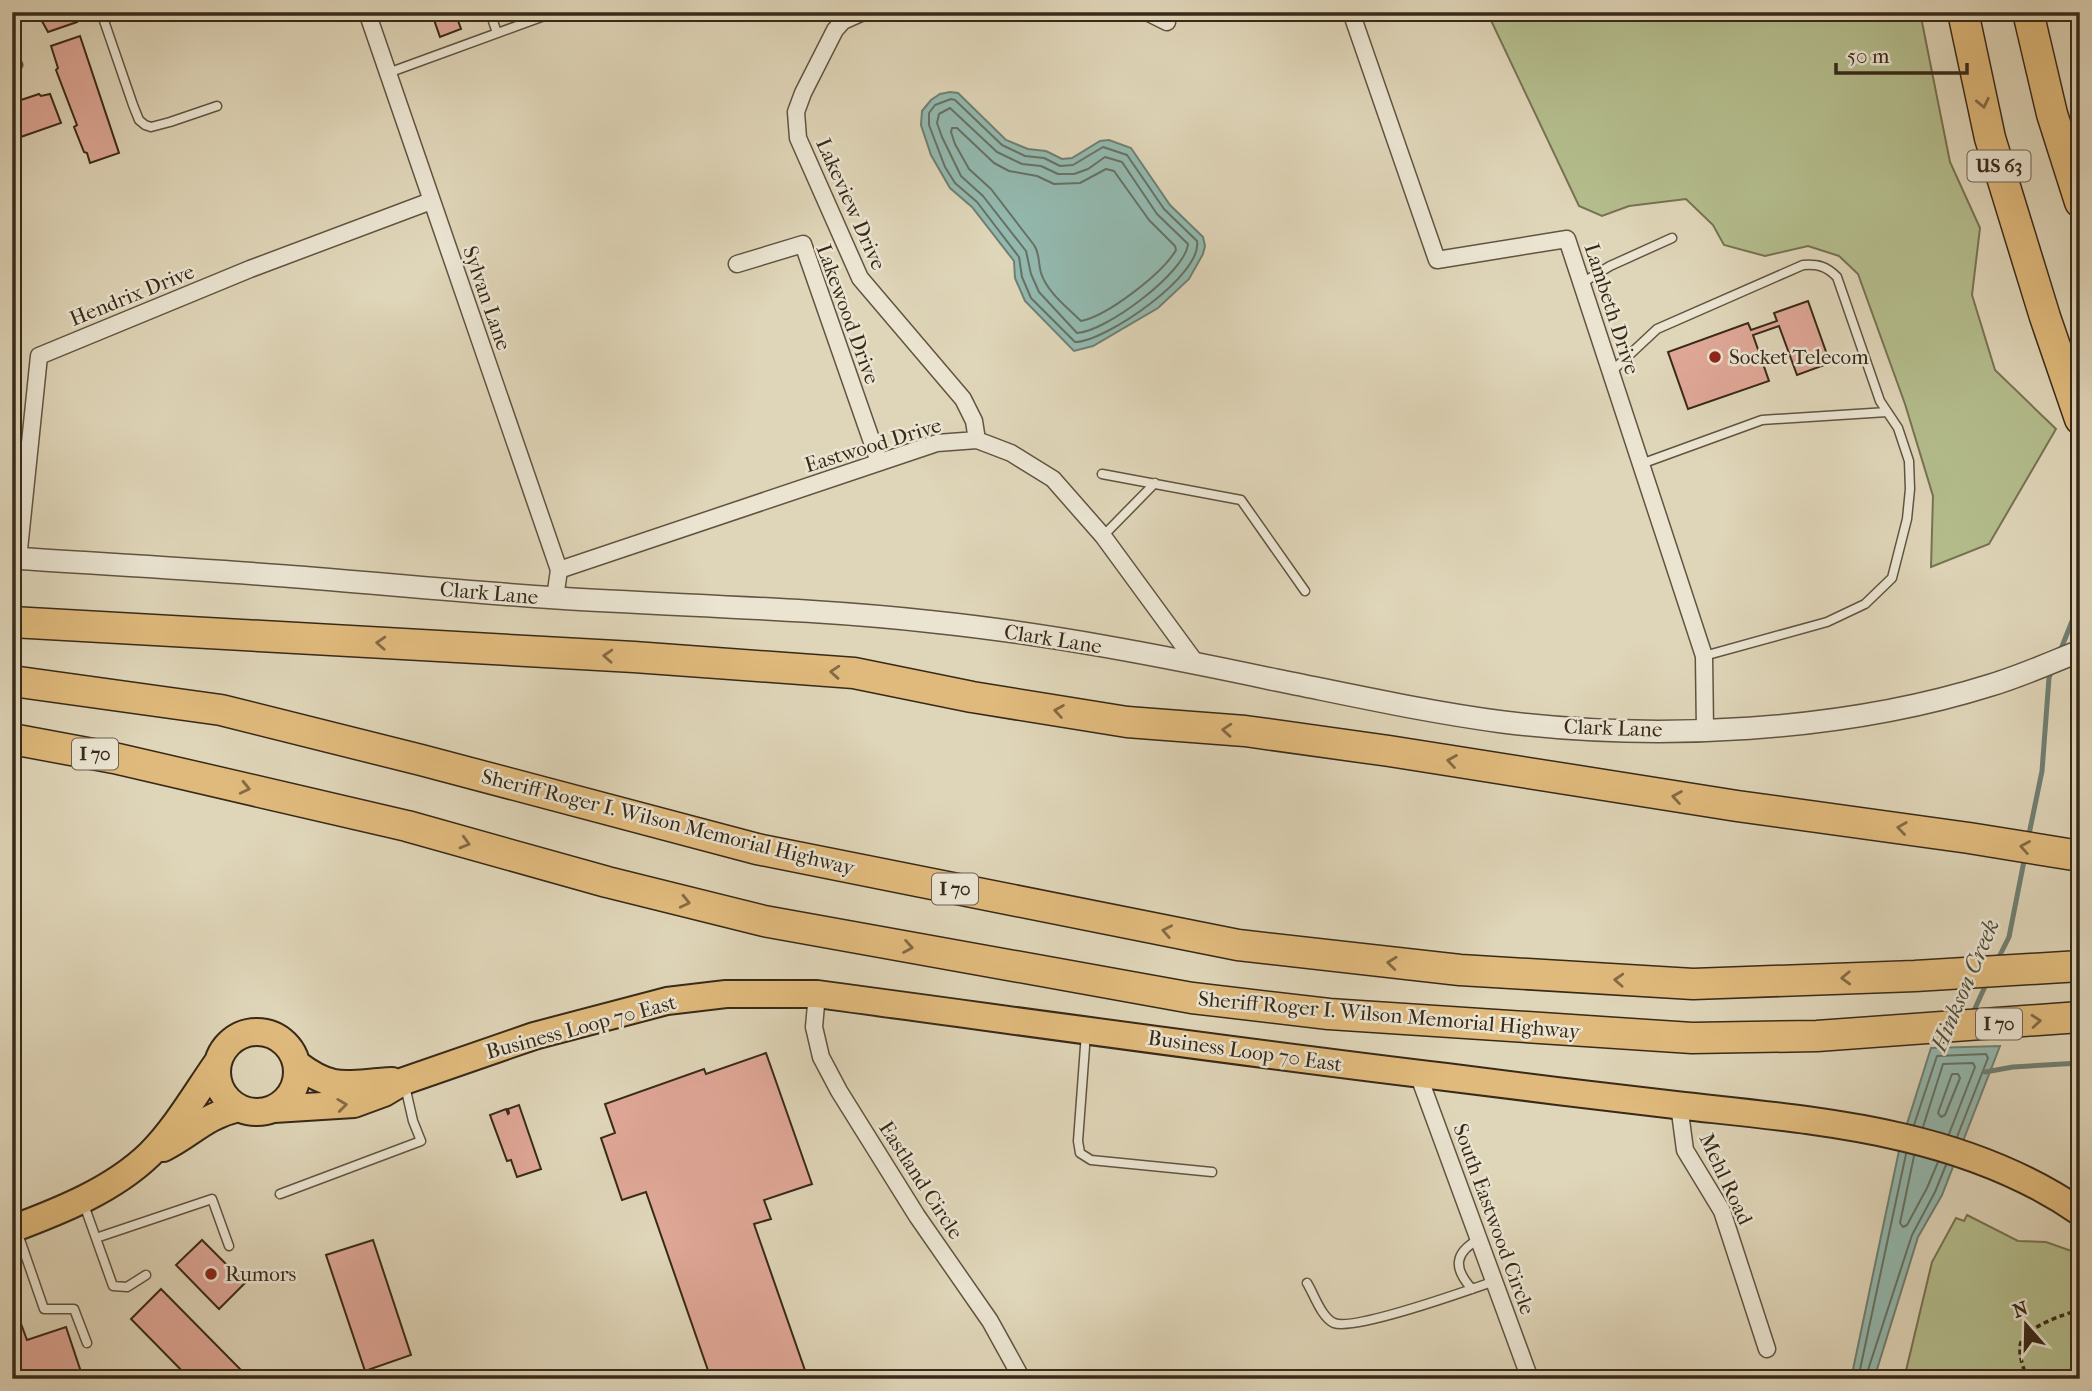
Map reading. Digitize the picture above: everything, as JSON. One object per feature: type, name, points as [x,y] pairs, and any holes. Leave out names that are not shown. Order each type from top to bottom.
[{"type":"highway","name":"US 63","points":[[1964,12],[1990,138],[2045,317],[2080,419]]},
{"type":"highway","points":[[2028,12],[2052,114],[2080,202]]},
{"type":"highway","points":[[12,622],[634,657],[854,673],[972,698],[1127,722],[1245,732],[1389,751],[2080,856]]},
{"type":"highway","name":"Sheriff Roger I. Wilson Memorial Highway","points":[[12,681],[221,710],[461,770],[757,849],[1238,945],[1460,970],[1693,984],[2074,967]]},
{"type":"highway","name":"Sheriff Roger I. Wilson Memorial Highway","points":[[12,738],[114,758],[407,826],[559,870],[764,921],[1192,998],[1329,1014],[1692,1038],[1818,1036],[2080,1017]]},
{"type":"main road","name":"Business Loop 70 East","points":[[274,1109],[354,1104],[384,1093],[404,1081],[534,1036],[667,1001],[726,994],[817,994],[1418,1074],[1831,1122],[1926,1143],[1998,1166],[2044,1189],[2080,1212]]},
{"type":"main road","points":[[14,1228],[112,1184],[149,1155],[173,1127],[218,1063],[226,1046],[240,1035],[258,1031],[275,1036],[289,1047],[297,1064],[297,1082],[288,1098],[274,1109],[256,1113],[239,1108],[225,1097],[217,1081],[218,1063]]},
{"type":"main road","name":"Business Loop 70 East","points":[[297,1064],[327,1083],[341,1085],[404,1081]]},
{"type":"main road","points":[[149,1155],[178,1141],[206,1119],[239,1108]]},
{"type":"street","name":"Sylvan Lane","points":[[367,12],[559,570],[555,598]]},
{"type":"street","name":"Lakeview Drive","points":[[863,12],[843,21],[835,30],[803,93],[796,112],[799,138],[860,278],[963,399],[974,421],[977,440]]},
{"type":"street","points":[[1147,12],[1167,22]]},
{"type":"street","name":"Lambeth Drive","points":[[1351,12],[1437,260],[1567,239],[1704,656],[1705,731]]},
{"type":"street","name":"Hendrix Drive","points":[[15,559],[39,356],[250,269],[431,201]]},
{"type":"street","name":"Lakewood Drive","points":[[737,264],[803,244],[879,462]]},
{"type":"street","name":"Eastwood Drive","points":[[559,570],[937,443],[977,440],[1011,453],[1053,479],[1103,536],[1196,663]]},
{"type":"street","name":"Clark Lane","points":[[15,559],[283,576],[555,598],[803,610],[937,622],[1196,663],[1350,695],[1502,722],[1605,730],[1705,731],[1788,725],[1852,716],[1905,707],[1991,685],[2080,651]]},
{"type":"street","name":"Eastland Circle","points":[[817,994],[814,1027],[821,1057],[839,1091],[917,1216],[990,1321],[1021,1379]]},
{"type":"street","name":"South Eastwood Circle","points":[[1418,1074],[1530,1379]]},
{"type":"street","name":"Mehl Road","points":[[1679,1105],[1685,1150],[1721,1211],[1767,1349]]},
{"type":"lane","points":[[101,12],[133,105],[139,120],[145,125],[151,127],[170,122],[217,106]]},
{"type":"lane","points":[[490,12],[496,33]]},
{"type":"lane","points":[[388,73],[555,12]]},
{"type":"lane","points":[[12,50],[18,65],[12,67]]},
{"type":"lane","points":[[1582,283],[1610,266],[1672,238]]},
{"type":"lane","points":[[1611,372],[1657,329],[1803,265],[1816,264],[1828,268],[1837,277],[1880,401],[1898,428],[1909,461],[1907,520],[1892,578],[1865,604],[1827,622],[1704,656]]},
{"type":"lane","points":[[1641,464],[1762,420],[1887,412]]},
{"type":"lane","points":[[1102,474],[1241,500],[1304,591]]},
{"type":"lane","points":[[1103,536],[1155,483]]},
{"type":"lane","points":[[1087,1030],[1078,1141],[1080,1153],[1091,1160],[1212,1172]]},
{"type":"lane","points":[[280,1194],[421,1141],[408,1106],[404,1081]]},
{"type":"lane","points":[[82,1199],[113,1286],[127,1287],[146,1275]]},
{"type":"lane","points":[[96,1238],[212,1199],[229,1246]]},
{"type":"lane","points":[[14,1228],[44,1309],[74,1309],[87,1343]]},
{"type":"lane","points":[[1472,1289],[1464,1280],[1460,1257],[1465,1247],[1479,1239]]},
{"type":"lane","points":[[1307,1283],[1326,1316],[1335,1323],[1350,1323],[1392,1314],[1494,1281]]},
{"type":"path","points":[[2027,1379],[2020,1354],[2020,1343],[2024,1336],[2033,1329],[2080,1310]]},
{"type":"green space","points":[[1487,12],[1920,12],[1950,162],[1980,228],[1972,295],[1995,370],[2056,429],[1989,544],[1931,567],[1933,496],[1905,404],[1858,274],[1839,256],[1808,246],[1765,256],[1724,245],[1713,225],[1686,199],[1629,206],[1602,216],[1579,206]]},
{"type":"green space","points":[[1967,1215],[2018,1241],[2046,1242],[2080,1254],[2080,1379],[1904,1379],[1932,1262],[1956,1218],[1964,1221]]},
{"type":"water","points":[[950,92],[958,93],[1006,140],[1028,149],[1046,151],[1062,159],[1072,158],[1100,141],[1109,140],[1131,148],[1170,205],[1203,237],[1203,254],[1189,279],[1158,308],[1093,346],[1074,351],[1025,301],[1015,278],[1014,261],[972,207],[950,188],[931,155],[921,125],[922,111],[931,100]]},
{"type":"water","points":[[2000,1046],[1942,1195],[1918,1237],[1874,1379],[1851,1379],[1900,1146],[1931,1048]]},
{"type":"building","points":[[37,12],[74,12],[77,22],[48,32]]},
{"type":"building","points":[[419,12],[455,12],[461,29],[440,37],[433,17],[421,20]]},
{"type":"building","points":[[80,36],[119,153],[90,163],[74,127],[77,125],[56,70],[58,68],[51,46]]},
{"type":"building","points":[[39,94],[50,94],[61,123],[12,140],[12,103]]},
{"type":"building","name":"Socket Telecom","points":[[1808,301],[1830,363],[1797,375],[1779,326],[1753,335],[1769,381],[1688,409],[1668,352],[1748,323],[1751,330],[1777,321],[1774,313]]},
{"type":"building","points":[[766,1053],[812,1184],[764,1200],[771,1219],[754,1224],[808,1379],[711,1379],[646,1192],[622,1200],[601,1138],[615,1133],[605,1104],[704,1069],[706,1074]]},
{"type":"building","points":[[519,1105],[541,1169],[517,1177],[511,1160],[507,1161],[490,1115],[506,1109],[508,1114],[508,1109]]},
{"type":"building","name":"Rumors","points":[[202,1240],[245,1283],[219,1309],[176,1265]]},
{"type":"building","points":[[373,1240],[411,1355],[365,1371],[326,1255]]},
{"type":"building","points":[[161,1289],[241,1370],[233,1379],[190,1379],[131,1319]]},
{"type":"building","points":[[20,1321],[27,1340],[66,1327],[81,1372],[62,1379],[12,1379],[12,1324]]},
{"type":"waterway","name":"Hinkson Creek","points":[[2059,654],[2080,601]]},
{"type":"waterway","name":"Hinkson Creek","points":[[2028,839],[2042,771],[2049,678],[2052,669]]},
{"type":"waterway","name":"Hinkson Creek","points":[[1997,961],[2009,937],[2025,856]]},
{"type":"waterway","name":"Hinkson Creek","points":[[1972,1015],[1987,982]]},
{"type":"waterway","points":[[1985,1072],[2013,1067],[2080,1063]]},
{"type":"place","name":"Socket Telecom","points":[[1715,357]]},
{"type":"place","name":"Rumors","points":[[211,1274]]}]
